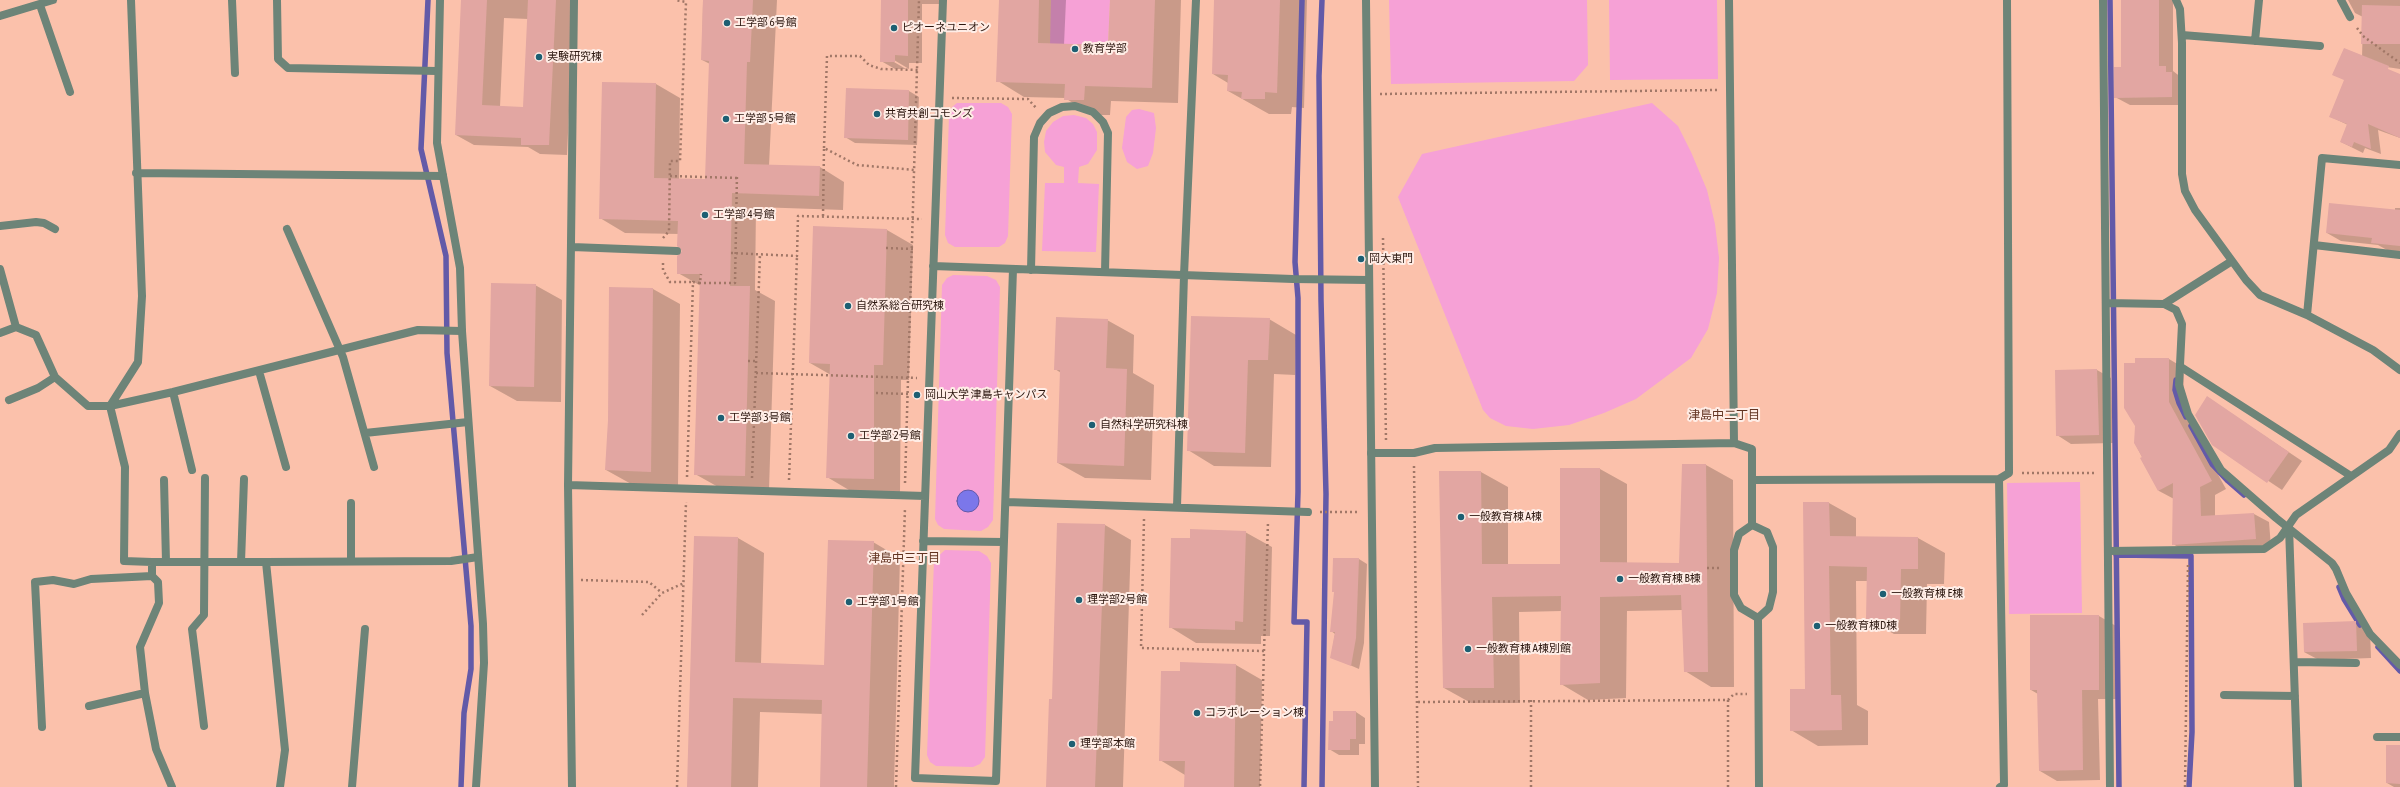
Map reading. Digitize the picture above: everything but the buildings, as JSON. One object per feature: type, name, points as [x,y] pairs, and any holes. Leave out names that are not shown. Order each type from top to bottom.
[{"type":"street","points":[[0,16],[40,6],[53,0]]},
{"type":"street","points":[[131,0],[136,173],[142,296],[138,362],[110,406],[125,467],[124,561],[266,562],[460,560],[478,557]]},
{"type":"street","points":[[232,0],[234,73]]},
{"type":"street","points":[[277,0],[278,59],[288,68],[429,70]]},
{"type":"street","points":[[440,0],[429,70],[437,143],[460,268],[462,331],[484,663],[476,787]]},
{"type":"street","points":[[572,787],[571,580],[568,485],[574,0]]},
{"type":"street","points":[[943,0],[915,778],[987,784],[996,781],[1006,502],[1012,269]]},
{"type":"street","points":[[1177,507],[1184,275],[1196,0]]},
{"type":"street","points":[[1366,0],[1375,787]]},
{"type":"street","points":[[1730,0],[1734,443]]},
{"type":"street","points":[[1752,480],[1999,479],[2010,473],[2008,0]]},
{"type":"street","points":[[2103,0],[2111,304],[2108,472],[2114,552],[2110,787]]},
{"type":"street","points":[[2176,0],[2180,10],[2182,35],[2182,174],[2185,191],[2195,210],[2232,261],[2260,295],[2307,315],[2373,350],[2400,370]]},
{"type":"street","points":[[2255,41],[2259,0]]},
{"type":"street","points":[[2340,0],[2350,17]]},
{"type":"street","points":[[40,6],[70,92]]},
{"type":"street","points":[[2182,35],[2320,46]]},
{"type":"street","points":[[1031,270],[1034,137],[1044,117],[1062,107],[1081,107],[1098,117],[1108,133],[1105,272]]},
{"type":"street","points":[[2307,315],[2322,158],[2400,165]]},
{"type":"street","points":[[136,173],[443,176]]},
{"type":"street","points":[[0,226],[36,222],[44,223],[56,229]]},
{"type":"street","points":[[287,229],[339,350],[374,467]]},
{"type":"street","points":[[2314,245],[2400,255]]},
{"type":"street","points":[[572,247],[677,251]]},
{"type":"street","points":[[2164,304],[2232,261]]},
{"type":"street","points":[[933,266],[1296,280],[1369,280]]},
{"type":"street","points":[[0,269],[16,327]]},
{"type":"street","points":[[2111,304],[2164,304],[2176,310],[2182,324],[2179,385],[2188,414],[2221,470],[2332,563],[2346,593],[2370,634],[2400,665]]},
{"type":"street","points":[[0,333],[16,327],[36,335],[55,377],[88,406],[110,406],[259,371],[418,330],[462,331]]},
{"type":"street","points":[[2181,367],[2351,476]]},
{"type":"street","points":[[259,371],[286,467]]},
{"type":"street","points":[[8,400],[38,388],[55,377]]},
{"type":"street","points":[[173,392],[192,470]]},
{"type":"street","points":[[364,433],[449,422],[468,422]]},
{"type":"street","points":[[2114,552],[2264,550],[2280,538],[2296,515],[2389,450],[2400,434]]},
{"type":"street","points":[[1371,454],[1414,453],[1435,448],[1734,443],[1752,449],[1752,525]]},
{"type":"street","points":[[204,726],[192,629],[204,615],[205,478]]},
{"type":"street","points":[[241,562],[244,479]]},
{"type":"street","points":[[1999,479],[2004,784],[2000,787]]},
{"type":"street","points":[[164,480],[166,562]]},
{"type":"street","points":[[568,485],[925,496]]},
{"type":"street","points":[[1006,502],[1304,512]]},
{"type":"street","points":[[351,503],[351,561]]},
{"type":"street","points":[[1752,525],[1738,534],[1734,550],[1734,595],[1740,608],[1758,618]]},
{"type":"street","points":[[1752,525],[1767,532],[1773,547],[1773,592],[1769,608],[1758,618],[1759,787]]},
{"type":"street","points":[[2289,527],[2298,787]]},
{"type":"street","points":[[923,540],[1004,542]]},
{"type":"street","points":[[152,562],[152,576],[158,582],[159,602],[140,647],[145,693],[156,749],[172,787]]},
{"type":"street","points":[[266,562],[285,750],[280,787]]},
{"type":"street","points":[[42,728],[35,582],[54,580],[74,584],[91,579],[152,576]]},
{"type":"street","points":[[352,787],[365,629]]},
{"type":"street","points":[[2294,662],[2356,663]]},
{"type":"street","points":[[89,706],[145,693]]},
{"type":"street","points":[[2224,695],[2295,696]]},
{"type":"street","points":[[2378,737],[2400,737]]},
{"type":"path","points":[[675,0],[686,2],[680,161],[670,161],[669,231],[663,237],[663,270],[670,282],[735,283],[737,174]]},
{"type":"path","points":[[896,787],[920,0]]},
{"type":"path","points":[[2350,17],[2363,36],[2400,63]]},
{"type":"path","points":[[823,216],[827,56],[860,56],[869,65],[881,70],[918,70]]},
{"type":"path","points":[[1367,94],[1730,90]]},
{"type":"path","points":[[939,98],[1028,100],[1044,117]]},
{"type":"path","points":[[824,148],[857,165],[915,170]]},
{"type":"path","points":[[670,176],[737,178]]},
{"type":"path","points":[[788,492],[798,216],[935,220]]},
{"type":"path","points":[[886,248],[913,249]]},
{"type":"path","points":[[731,253],[797,256]]},
{"type":"path","points":[[751,491],[760,254]]},
{"type":"path","points":[[700,283],[701,274]]},
{"type":"path","points":[[677,787],[693,282]]},
{"type":"path","points":[[748,361],[756,361]]},
{"type":"path","points":[[756,373],[929,378]]},
{"type":"path","points":[[876,393],[908,394]]},
{"type":"path","points":[[1414,453],[1418,787]]},
{"type":"path","points":[[2010,473],[2108,472]]},
{"type":"path","points":[[1144,506],[1141,648],[1264,652]]},
{"type":"path","points":[[1260,787],[1269,510]]},
{"type":"path","points":[[1304,512],[1372,513]]},
{"type":"path","points":[[2185,787],[2188,558]]},
{"type":"path","points":[[571,580],[649,582],[662,593]]},
{"type":"path","points":[[642,615],[662,593],[684,583]]},
{"type":"path","points":[[1418,702],[1531,700],[1567,702],[1728,700],[1734,694],[1758,694]]},
{"type":"path","points":[[1531,700],[1531,787]]},
{"type":"path","points":[[1728,700],[1728,787]]},
{"type":"shaded area","points":[[1051,0],[1110,0],[1108,45],[1050,44]]},
{"type":"shaded area","points":[[1389,0],[1587,0],[1588,65],[1574,81],[1391,84]]},
{"type":"shaded area","points":[[1609,0],[1717,0],[1718,79],[1610,80]]},
{"type":"shaded area","points":[[957,103],[1001,103],[1008,107],[1012,114],[1008,236],[1005,243],[999,247],[955,247],[948,243],[945,235],[949,116],[952,107]]},
{"type":"shaded area","points":[[1652,103],[1678,126],[1707,190],[1715,224],[1719,258],[1717,293],[1708,329],[1691,358],[1636,399],[1604,413],[1569,425],[1533,429],[1506,426],[1490,418],[1483,410],[1398,197],[1422,154]]},
{"type":"shaded area","points":[[1139,109],[1154,113],[1156,128],[1153,153],[1148,166],[1137,169],[1127,162],[1122,148],[1126,117],[1132,110]]},
{"type":"shaded area","points":[[1074,115],[1086,118],[1093,124],[1097,132],[1097,150],[1088,164],[1079,167],[1078,183],[1099,184],[1096,252],[1042,251],[1045,183],[1064,183],[1064,167],[1056,165],[1045,152],[1044,142],[1046,131],[1053,122],[1063,116]]},
{"type":"shaded area","points":[[953,275],[987,276],[996,280],[1000,287],[993,520],[988,527],[981,531],[944,529],[938,525],[935,519],[942,285],[947,278]]},
{"type":"shaded area","points":[[2080,482],[2082,613],[2009,614],[2007,483]]},
{"type":"shaded area","points":[[968,490],[976,493],[979,501],[976,509],[968,512],[960,509],[957,501],[960,493]]},
{"type":"shaded area","points":[[945,550],[979,551],[987,556],[991,563],[985,757],[980,764],[973,767],[936,766],[930,762],[927,755],[934,560]]},
{"type":"waterway","points":[[428,0],[421,149],[446,256],[447,353],[471,626],[471,669],[464,713],[461,787]]},
{"type":"waterway","points":[[1302,0],[1295,262],[1298,298],[1298,492],[1294,622],[1307,622],[1304,787]]},
{"type":"waterway","points":[[1322,0],[1319,76],[1321,300],[1326,494],[1322,787]]},
{"type":"waterway","points":[[2110,0],[2119,787]]},
{"type":"waterway","points":[[2176,380],[2175,390],[2179,403],[2186,417]]},
{"type":"waterway","points":[[2191,426],[2212,464],[2244,495]]},
{"type":"waterway","points":[[2116,555],[2191,556],[2192,732],[2189,787]]},
{"type":"waterway","points":[[2339,587],[2344,599],[2360,625]]},
{"type":"waterway","points":[[2378,647],[2400,671]]},
{"type":"place","name":"工学部 6号館","points":[[727,23]]},
{"type":"place","name":"ピオーネユニオン","points":[[894,28]]},
{"type":"place","name":"教育学部","points":[[1075,49]]},
{"type":"place","name":"実験研究棟","points":[[539,57]]},
{"type":"place","name":"共育共創コモンズ","points":[[877,114]]},
{"type":"place","name":"工学部 5号館","points":[[726,119]]},
{"type":"place","name":"工学部 4号館","points":[[705,215]]},
{"type":"place","name":"岡大東門","points":[[1361,259]]},
{"type":"place","name":"自然系総合研究棟","points":[[848,306]]},
{"type":"place","name":"岡山大学 津島キャンパス","points":[[917,395]]},
{"type":"place","name":"工学部 3号館","points":[[721,418]]},
{"type":"place","name":"自然科学研究科棟","points":[[1092,425]]},
{"type":"place","name":"工学部 2号館","points":[[851,436]]},
{"type":"place","name":"一般教育棟 A棟","points":[[1461,517]]},
{"type":"place","name":"一般教育棟 B棟","points":[[1620,579]]},
{"type":"place","name":"一般教育棟 E棟","points":[[1883,594]]},
{"type":"place","name":"理学部2号館","points":[[1079,600]]},
{"type":"place","name":"工学部 1号館","points":[[849,602]]},
{"type":"place","name":"一般教育棟D棟","points":[[1817,626]]},
{"type":"place","name":"一般教育棟 A棟別館","points":[[1468,649]]},
{"type":"place","name":"コラボレーション棟","points":[[1197,713]]},
{"type":"place","name":"理学部本館","points":[[1072,744]]},
{"type":"district","name":"津島中二丁目","points":[[1724,415]]},
{"type":"district","name":"津島中三丁目","points":[[904,558]]}]
